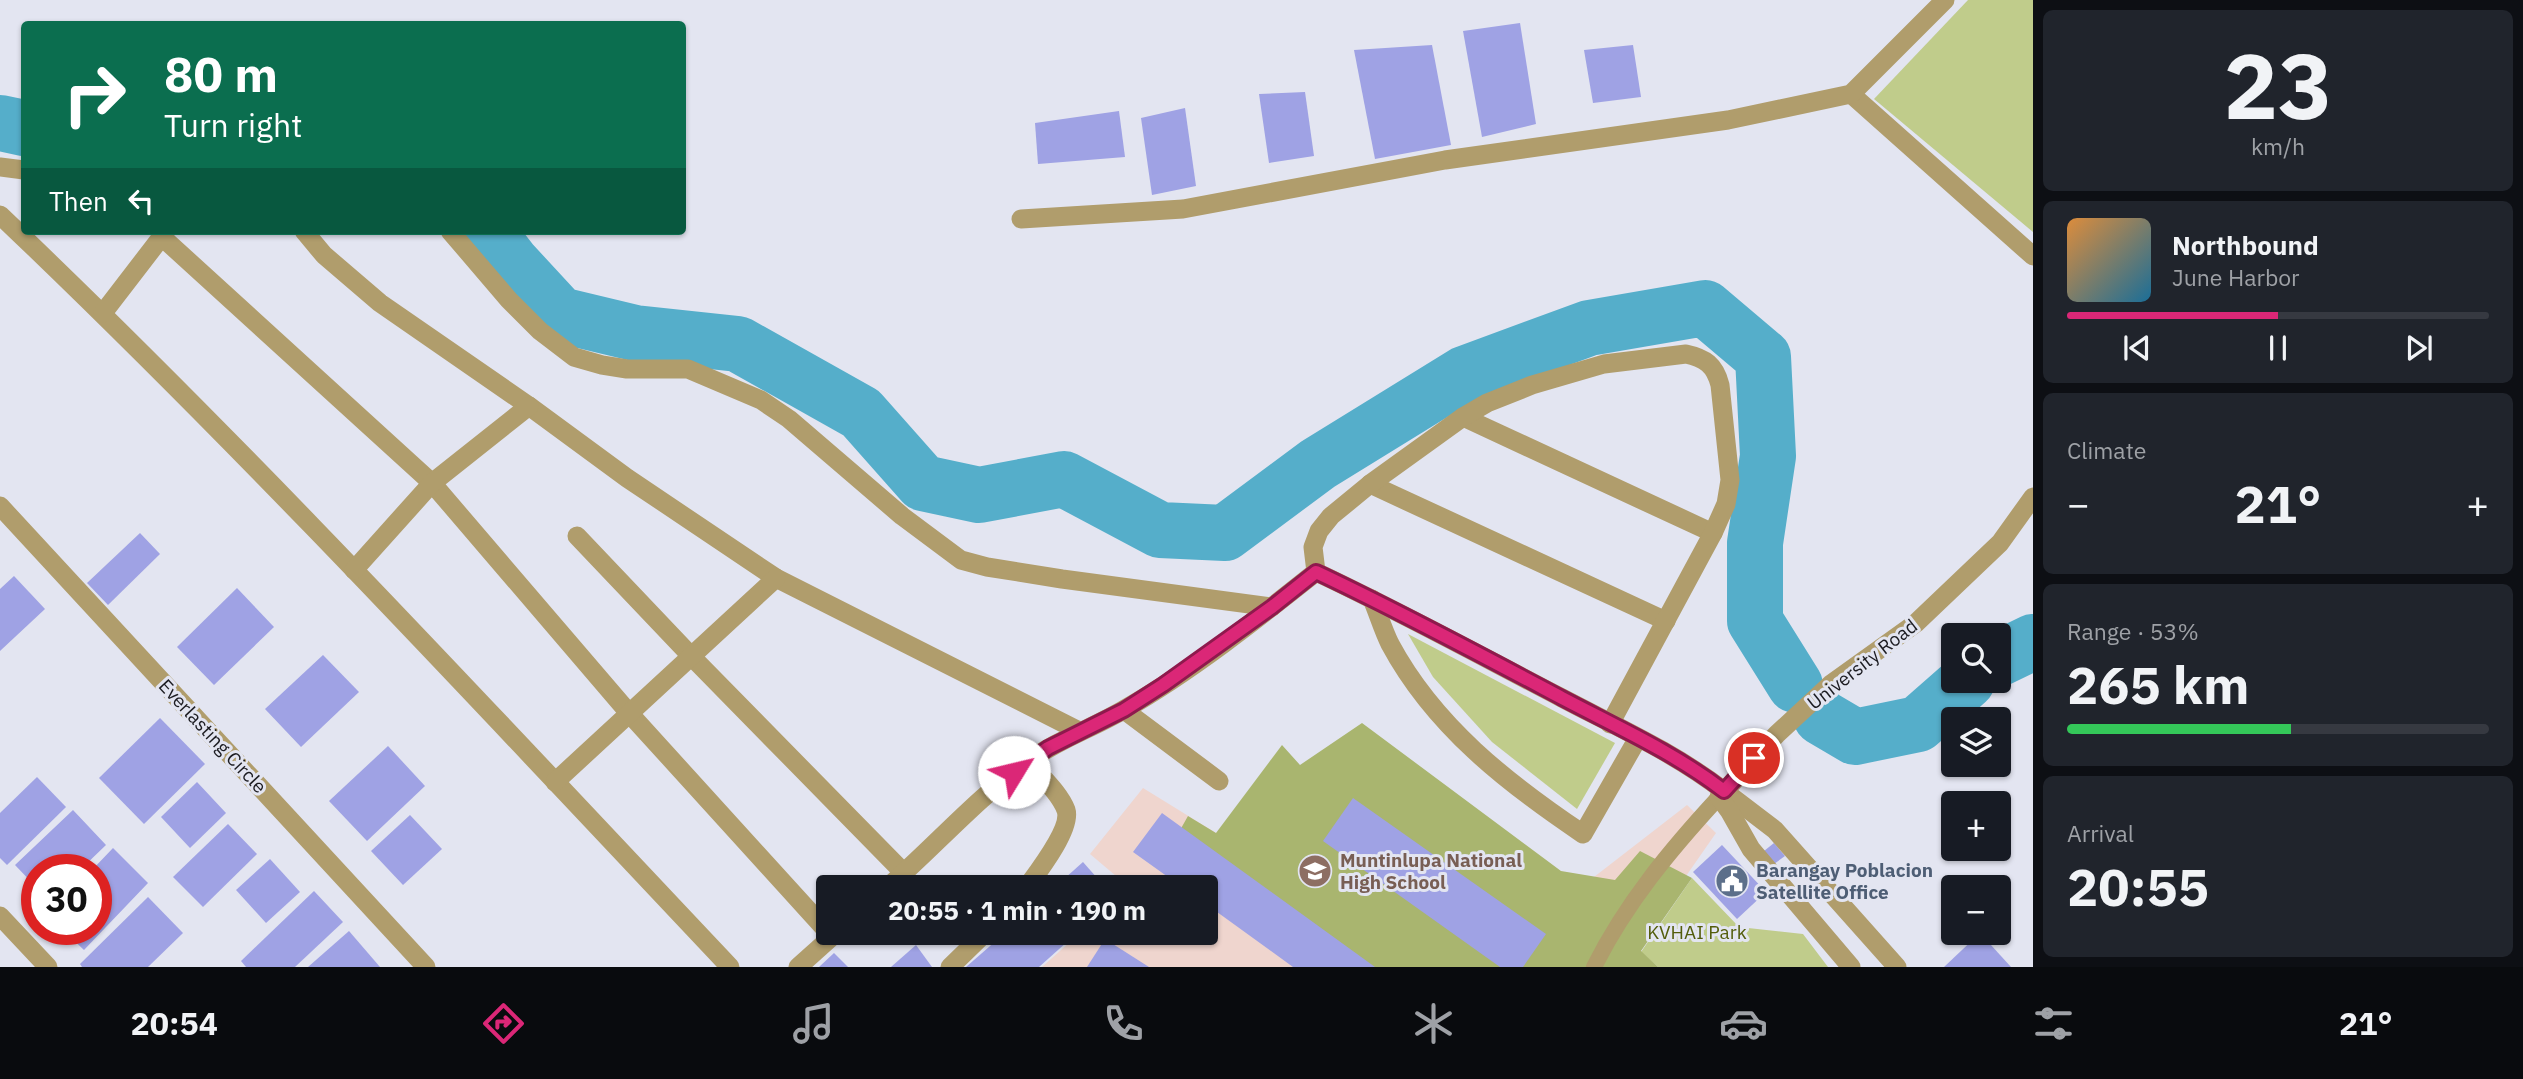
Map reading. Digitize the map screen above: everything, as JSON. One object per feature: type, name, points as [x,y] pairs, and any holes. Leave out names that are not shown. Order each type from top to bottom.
[{"type":"street","points":[[1021,219],[1183,209],[1445,160],[1728,120],[1851,94],[1945,0]]},
{"type":"street","points":[[1851,94],[2033,256]]},
{"type":"street","points":[[0,167],[21,170]]},
{"type":"street","points":[[0,215],[103,313],[354,570],[730,967]]},
{"type":"street","points":[[103,313],[163,235]]},
{"type":"street","points":[[165,235],[432,483],[629,713],[816,918]]},
{"type":"street","points":[[306,235],[324,255],[380,303],[627,478],[776,578],[1079,731]]},
{"type":"street","points":[[453,235],[509,300],[540,331],[574,357],[627,369],[688,369],[761,400],[789,419],[902,516],[961,560],[986,567],[1062,579],[1272,607]]},
{"type":"street","points":[[1316,572],[1313,547],[1319,531],[1331,516],[1370,484],[1463,417],[1487,403],[1532,385],[1604,364],[1686,354],[1698,356],[1717,372],[1720,384],[1730,480],[1726,504],[1610,724]]},
{"type":"street","points":[[354,570],[432,483],[528,406]]},
{"type":"street","points":[[1463,417],[1713,533]]},
{"type":"street","points":[[1370,484],[1666,621]]},
{"type":"street","name":"University Road","points":[[1722,794],[1788,723],[1831,684],[1916,623],[2000,543],[2033,497]]},
{"type":"street","name":"Everlasting Circle","points":[[0,506],[426,967]]},
{"type":"street","points":[[577,536],[904,873]]},
{"type":"street","points":[[902,875],[1000,783],[1028,761],[1079,731],[1124,710],[1272,607],[1316,572]]},
{"type":"street","points":[[1316,572],[1638,738],[1702,774],[1722,794],[1775,830],[1897,967]]},
{"type":"street","points":[[555,782],[776,578]]},
{"type":"street","points":[[1372,599],[1389,641],[1442,718],[1481,758],[1534,801],[1583,834],[1638,738]]},
{"type":"street","points":[[1124,710],[1219,781]]},
{"type":"street","points":[[1028,761],[1061,801],[1067,813],[1065,825],[1036,875]]},
{"type":"street","points":[[1722,794],[1751,849],[1851,967]]},
{"type":"street","points":[[3,924],[48,967]]},
{"type":"street","points":[[798,967],[820,945]]},
{"type":"street","points":[[950,967],[973,945]]},
{"type":"lane","name":"University Road","points":[[1595,967],[1635,897],[1657,866],[1722,794]]},
{"type":"shaded area","name":"Muntinlupa National High School","points":[[1143,788],[1216,833],[1563,901],[1687,805],[1716,833],[1631,955],[1644,967],[1042,967],[1067,945],[1218,945],[1218,875],[1115,875],[1090,854]]},
{"type":"green space","points":[[1968,0],[2033,0],[2033,232],[1874,99]]},
{"type":"green space","points":[[1408,634],[1615,743],[1577,809],[1492,742],[1433,677]]},
{"type":"green space","name":"Muntinlupa National High School","points":[[1362,723],[1561,871],[1615,880],[1640,851],[1692,878],[1641,951],[1658,967],[1357,967],[1175,839],[1188,816],[1216,833],[1282,745],[1300,765]]},
{"type":"green space","name":"KVHAI Park","points":[[1692,878],[1739,927],[1803,934],[1828,967],[1658,967],[1641,952]]},
{"type":"building","points":[[1520,23],[1536,124],[1482,137],[1463,31]]},
{"type":"building","points":[[1432,45],[1451,145],[1375,159],[1354,50]]},
{"type":"building","points":[[1633,45],[1641,97],[1593,103],[1584,50]]},
{"type":"building","points":[[1305,92],[1314,156],[1269,163],[1259,94]]},
{"type":"building","points":[[1185,108],[1196,186],[1152,195],[1141,118]]},
{"type":"building","points":[[1119,111],[1125,157],[1038,164],[1035,123]]},
{"type":"building","points":[[140,533],[160,554],[108,605],[87,583]]},
{"type":"building","points":[[14,576],[45,609],[0,651],[0,589]]},
{"type":"building","points":[[237,588],[274,627],[214,685],[177,647]]},
{"type":"building","points":[[323,655],[359,692],[301,747],[265,709]]},
{"type":"building","points":[[160,718],[205,764],[144,824],[99,778]]},
{"type":"building","points":[[388,746],[425,786],[367,841],[329,801]]},
{"type":"building","points":[[37,777],[66,807],[7,865],[0,858],[0,813]]},
{"type":"building","points":[[197,782],[226,813],[190,848],[161,817]]},
{"type":"building","points":[[1353,798],[1546,934],[1523,967],[1500,967],[1323,841]]},
{"type":"building","points":[[73,810],[106,845],[97,854],[27,854]]},
{"type":"building","points":[[1162,813],[1375,967],[1293,967],[1218,913],[1218,875],[1165,875],[1133,852]]},
{"type":"building","points":[[410,815],[442,849],[403,885],[371,851]]},
{"type":"building","points":[[228,824],[257,854],[203,907],[173,877]]},
{"type":"building","points":[[1774,843],[1785,856],[1774,864],[1764,851]]},
{"type":"building","points":[[1722,845],[1766,892],[1737,919],[1693,872]]},
{"type":"building","points":[[113,848],[148,883],[112,921],[112,854],[107,854]]},
{"type":"building","points":[[21,859],[21,871],[15,865]]},
{"type":"building","points":[[270,859],[300,892],[266,923],[236,890]]},
{"type":"building","points":[[1083,862],[1094,875],[1068,875]]},
{"type":"building","points":[[314,891],[343,922],[295,967],[246,967],[241,961]]},
{"type":"building","points":[[148,897],[183,933],[148,967],[82,967],[80,964],[99,945],[112,945],[112,932]]},
{"type":"building","points":[[349,931],[380,967],[308,967]]},
{"type":"building","points":[[916,945],[932,967],[891,967]]},
{"type":"building","points":[[991,945],[1064,945],[1039,967],[966,967]]},
{"type":"building","points":[[1101,945],[1114,945],[1149,967],[1087,967]]},
{"type":"building","points":[[1967,945],[1991,945],[2011,967],[1944,967]]},
{"type":"building","points":[[834,953],[848,967],[819,967]]},
{"type":"waterway","points":[[0,123],[21,127]]},
{"type":"waterway","points":[[490,235],[560,315],[635,333],[738,344],[861,413],[923,483],[979,495],[1064,479],[1160,530],[1225,533],[1318,464],[1464,374],[1589,328],[1705,308],[1763,357],[1768,456],[1755,543],[1755,621],[1795,685]]},
{"type":"waterway","points":[[2011,653],[2033,642]]},
{"type":"waterway","points":[[1821,717],[1855,737],[1918,724],[1953,693]]},
{"type":"place","name":"Muntinlupa National High School","points":[[1315,871]]},
{"type":"place","name":"Barangay Poblacion Satellite Office","points":[[1732,881]]},
{"type":"route","points":[[1014,772],[1048,748],[1124,710],[1163,685],[1316,572],[1669,754],[1724,791],[1754,758]]}]
